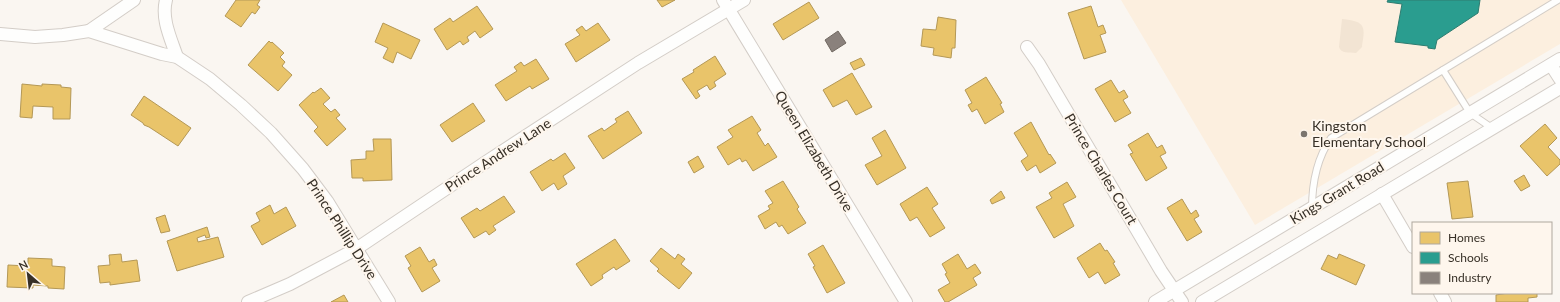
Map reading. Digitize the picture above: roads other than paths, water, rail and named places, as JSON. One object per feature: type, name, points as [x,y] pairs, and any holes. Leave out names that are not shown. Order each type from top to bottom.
[{"type":"street","points":[[89,31],[134,0]]},
{"type":"street","points":[[166,0],[167,26],[177,57]]},
{"type":"street","name":"Prince Andrew Lane","points":[[248,302],[290,284],[356,249],[726,5],[744,0]]},
{"type":"street","name":"Queen Elizabeth Drive","points":[[726,5],[906,302]]},
{"type":"street","name":"Prince Phillip Drive","points":[[0,34],[35,37],[63,36],[89,31],[162,54],[177,57],[210,79],[271,133],[303,169],[327,201],[389,302]]},
{"type":"street","name":"Prince Charles Court","points":[[1027,47],[1039,64],[1161,271],[1182,302]]},
{"type":"street","points":[[1555,62],[1560,79]]},
{"type":"street","name":"Kings Grant Road","points":[[1155,302],[1555,62]]},
{"type":"street","name":"Kings Grant Road","points":[[1202,302],[1560,88]]},
{"type":"street","points":[[1382,194],[1412,245]]},
{"type":"lane","points":[[1312,209],[1312,187],[1325,147],[1331,138],[1558,0]]},
{"type":"lane","points":[[1442,70],[1470,113],[1492,128]]},
{"type":"place","name":"Kingston Elementary School","points":[[1304,134]]}]
